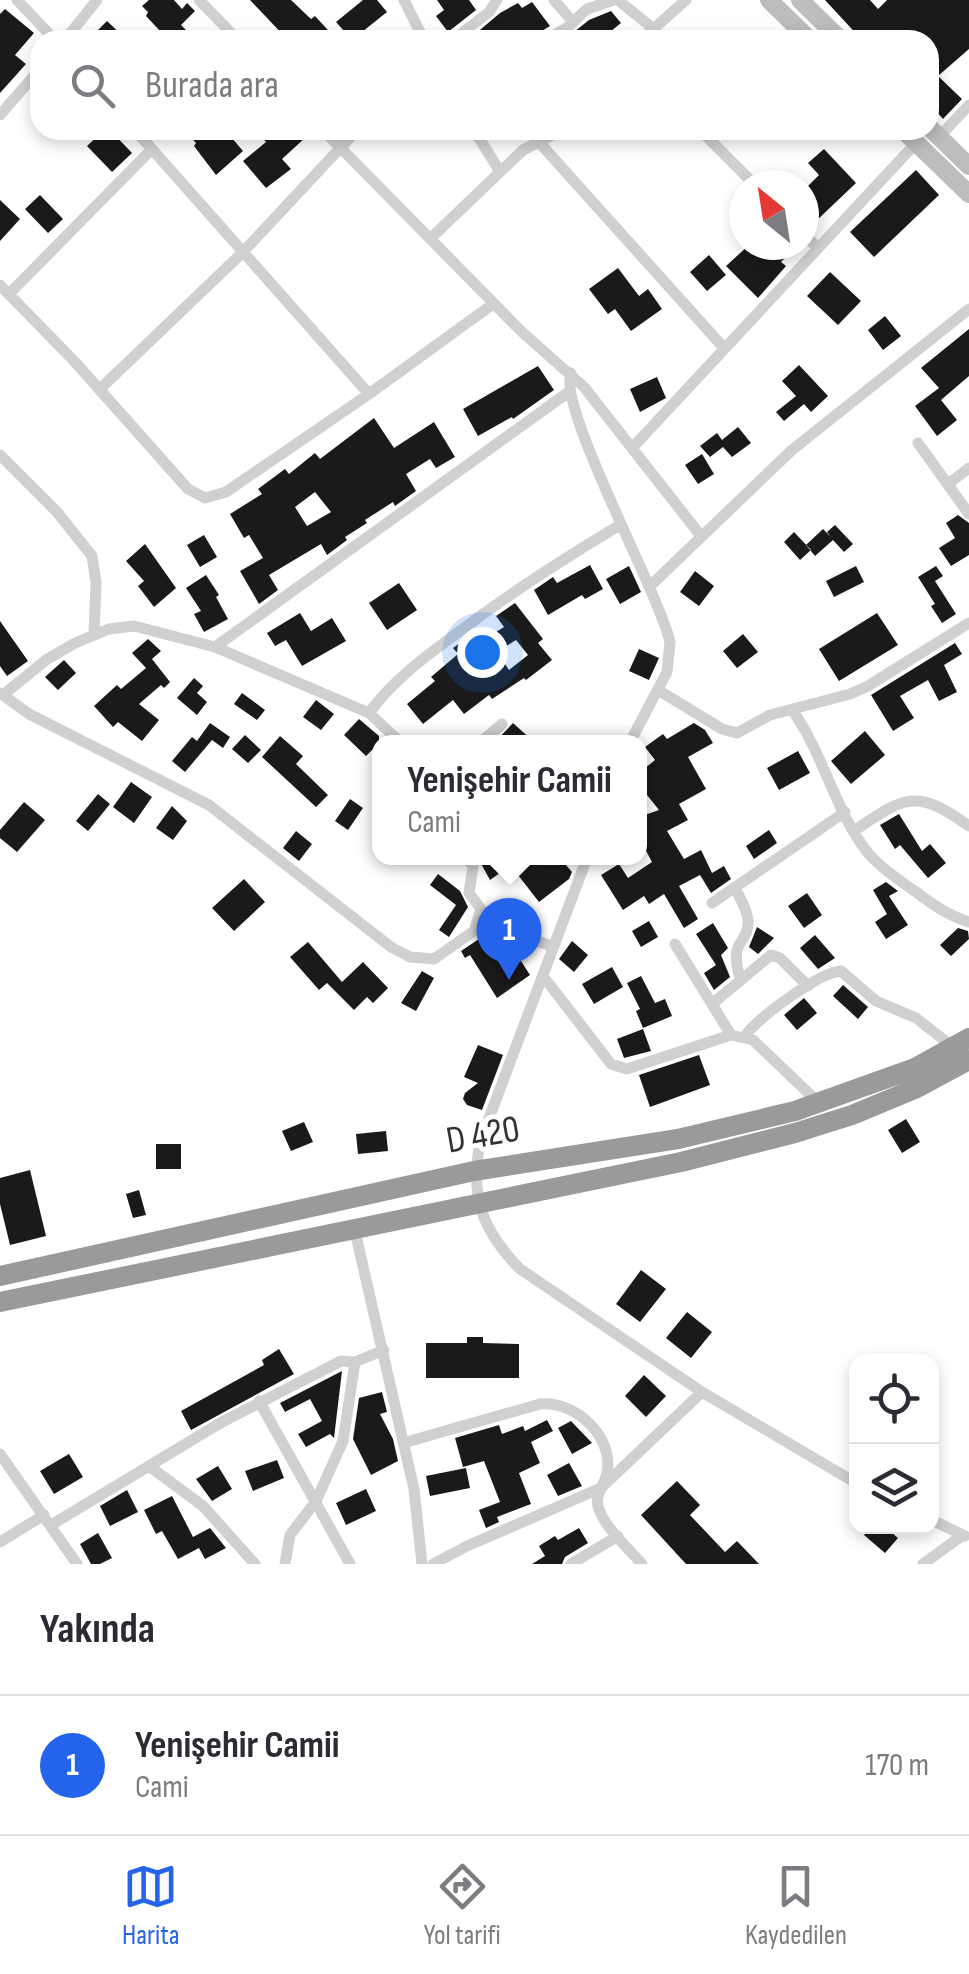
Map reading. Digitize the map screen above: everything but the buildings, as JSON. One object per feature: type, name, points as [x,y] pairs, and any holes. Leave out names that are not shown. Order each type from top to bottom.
[{"type":"highway","name":"D 420","points":[[0,1276],[474,1171],[678,1139],[820,1104],[964,1048]]},
{"type":"highway","points":[[0,1302],[681,1162],[795,1133],[916,1088],[964,1048]]},
{"type":"main road","points":[[770,0],[800,30]]},
{"type":"main road","points":[[800,0],[831,30]]},
{"type":"main road","points":[[939,137],[969,166]]},
{"type":"main road","points":[[913,140],[969,194]]},
{"type":"street","points":[[18,0],[46,30]]},
{"type":"street","points":[[73,30],[98,0]]},
{"type":"street","points":[[199,0],[228,30]]},
{"type":"street","points":[[404,0],[419,30]]},
{"type":"street","points":[[467,30],[490,12],[497,0]]},
{"type":"street","points":[[554,0],[573,22]]},
{"type":"street","points":[[561,30],[586,9],[616,0],[655,30],[686,0]]},
{"type":"street","points":[[0,115],[30,80]]},
{"type":"street","points":[[939,128],[969,106]]},
{"type":"street","points":[[144,140],[369,394]]},
{"type":"street","points":[[333,140],[493,304],[571,373],[634,446],[702,536]]},
{"type":"street","points":[[100,389],[243,252],[347,140]]},
{"type":"street","points":[[480,140],[499,170]]},
{"type":"street","points":[[430,239],[499,170],[538,140],[724,348]]},
{"type":"street","points":[[710,140],[740,170]]},
{"type":"street","points":[[819,247],[906,140]]},
{"type":"street","points":[[152,149],[4,289],[188,489],[205,498],[226,492],[493,304]]},
{"type":"street","points":[[634,446],[807,260]]},
{"type":"street","points":[[649,587],[792,450],[969,309]]},
{"type":"street","points":[[571,373],[570,392],[670,642],[667,672],[634,735]]},
{"type":"street","points":[[215,647],[570,392]]},
{"type":"street","points":[[918,443],[969,514]]},
{"type":"street","points":[[0,455],[56,512],[92,556],[96,582],[94,635]]},
{"type":"street","points":[[948,484],[969,468]]},
{"type":"street","points":[[369,713],[387,689],[416,664],[533,576],[620,525]]},
{"type":"street","points":[[658,690],[730,733],[745,730],[770,714],[868,686],[969,622]]},
{"type":"street","points":[[393,735],[369,713],[215,647],[134,626],[94,635],[46,660],[1,694],[29,714],[209,806],[390,947],[410,957],[434,959],[476,928],[494,926],[552,946]]},
{"type":"street","points":[[792,710],[808,732],[854,831],[883,868],[934,906],[969,922]]},
{"type":"street","points":[[489,735],[502,724]]},
{"type":"street","points":[[854,831],[899,803],[912,800],[926,800],[969,826]]},
{"type":"street","points":[[712,903],[845,812]]},
{"type":"street","points":[[472,865],[469,893],[482,910],[476,928]]},
{"type":"street","points":[[585,865],[484,1130],[474,1171],[478,1202],[500,1249],[520,1270],[702,1392],[849,1479]]},
{"type":"street","points":[[735,888],[748,919],[735,949],[740,978]]},
{"type":"street","points":[[675,944],[730,1035]]},
{"type":"street","points":[[712,1004],[765,958],[776,956],[808,986]]},
{"type":"street","points":[[745,1036],[760,1020],[808,986],[827,974],[842,971],[876,1001],[916,1018],[964,1048]]},
{"type":"street","points":[[544,976],[618,1068],[627,1069],[730,1035],[745,1036],[820,1104]]},
{"type":"street","points":[[354,1227],[414,1489],[422,1564]]},
{"type":"street","points":[[0,1542],[149,1466],[260,1401],[341,1361],[355,1362],[384,1350]]},
{"type":"street","points":[[285,1564],[290,1535],[316,1502],[343,1442],[355,1362]]},
{"type":"street","points":[[434,1564],[601,1488],[702,1392]]},
{"type":"street","points":[[260,1401],[350,1564]]},
{"type":"street","points":[[403,1443],[555,1402],[578,1412],[599,1438],[606,1454],[608,1472],[597,1505],[642,1564]]},
{"type":"street","points":[[0,1454],[77,1564]]},
{"type":"street","points":[[149,1466],[203,1506],[255,1564]]},
{"type":"street","points":[[939,1523],[966,1536]]},
{"type":"street","points":[[571,1564],[618,1536]]},
{"type":"street","points":[[922,1564],[966,1536]]},
{"type":"place","name":"Yenişehir Camii","points":[[509,980]]}]
